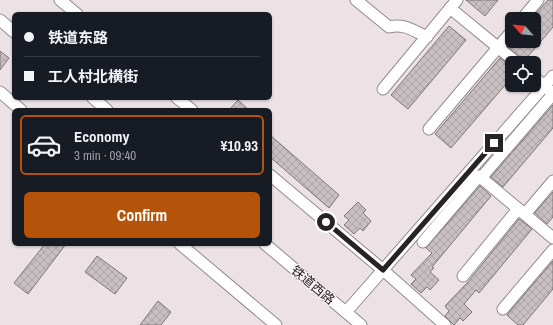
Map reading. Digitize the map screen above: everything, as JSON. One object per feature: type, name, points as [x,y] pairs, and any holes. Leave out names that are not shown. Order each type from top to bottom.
[{"type":"street","points":[[60,0],[75,12]]},
{"type":"street","points":[[356,0],[389,27],[397,25],[404,26],[427,37]]},
{"type":"street","points":[[528,12],[538,0]]},
{"type":"street","points":[[383,89],[454,4],[498,48],[508,56]]},
{"type":"street","points":[[0,20],[12,30]]},
{"type":"street","points":[[429,129],[505,40]]},
{"type":"street","points":[[346,312],[553,76]]},
{"type":"street","points":[[423,242],[479,176],[481,178],[553,94],[541,83]]},
{"type":"street","points":[[0,92],[19,108]]},
{"type":"street","points":[[94,100],[104,108]]},
{"type":"street","points":[[180,100],[190,108]]},
{"type":"street","points":[[272,177],[383,270],[445,325]]},
{"type":"street","points":[[481,178],[553,238]]},
{"type":"street","points":[[463,276],[553,181]]},
{"type":"street","points":[[182,246],[276,325]]},
{"type":"street","name":"铁道西路","points":[[267,246],[361,325]]},
{"type":"street","points":[[503,309],[553,250]]},
{"type":"building","points":[[466,0],[498,0],[485,16]]},
{"type":"building","points":[[548,0],[553,0],[553,27],[541,41],[541,12],[538,12]]},
{"type":"building","points":[[449,26],[466,40],[408,109],[391,95]]},
{"type":"building","points":[[509,48],[535,48],[528,56],[518,56]]},
{"type":"building","points":[[0,51],[9,58],[0,70]]},
{"type":"building","points":[[500,58],[505,62],[505,85],[451,148],[435,134]]},
{"type":"building","points":[[238,100],[247,108],[231,108]]},
{"type":"building","points":[[553,105],[553,128],[503,187],[491,177]]},
{"type":"building","points":[[272,137],[339,195],[329,208],[272,159]]},
{"type":"building","points":[[480,186],[491,196],[432,267],[434,268],[430,272],[439,280],[430,290],[427,287],[421,293],[411,284],[416,279],[411,275],[432,253],[426,248]]},
{"type":"building","points":[[553,192],[553,217],[547,224],[535,213]]},
{"type":"building","points":[[358,202],[366,210],[363,213],[371,221],[363,231],[360,228],[354,234],[344,225],[349,220],[344,216]]},
{"type":"building","points":[[519,219],[532,229],[479,293],[476,290],[464,304],[472,312],[463,321],[460,318],[454,325],[445,316],[449,311],[445,306],[467,283]]},
{"type":"building","points":[[43,246],[64,246],[28,294],[14,283]]},
{"type":"building","points":[[97,256],[127,278],[115,294],[85,272]]},
{"type":"building","points":[[553,261],[553,289],[523,325],[518,325],[507,315]]},
{"type":"building","points":[[158,301],[171,312],[161,325],[140,325]]},
{"type":"route","points":[[326,222],[383,270],[494,143]]}]
